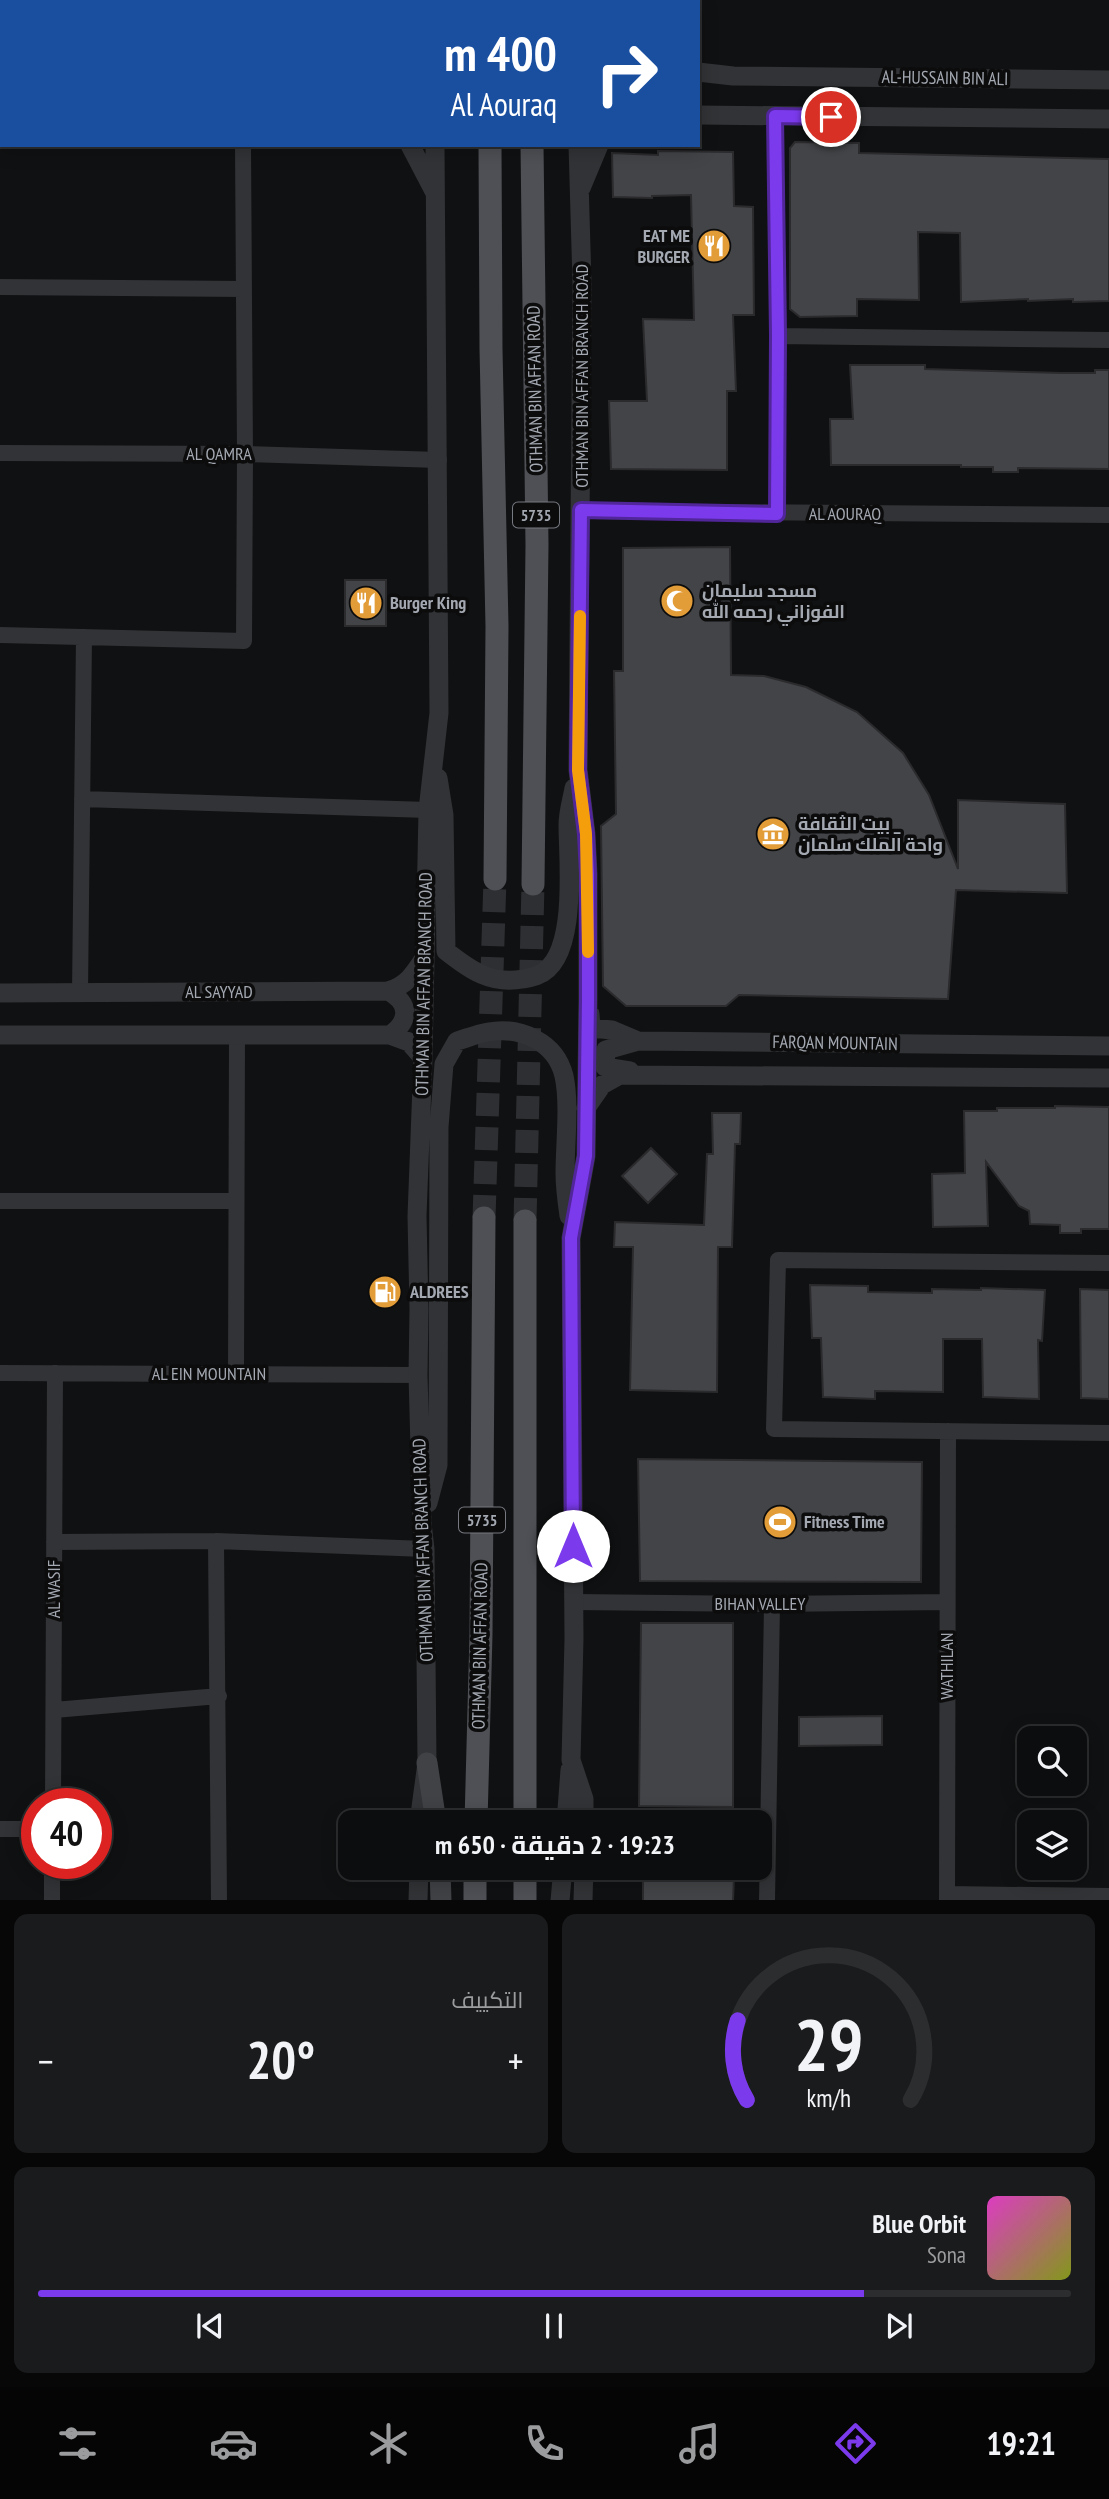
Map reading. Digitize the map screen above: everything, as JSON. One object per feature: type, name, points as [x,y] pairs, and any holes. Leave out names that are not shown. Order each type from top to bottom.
[{"type":"main road","name":"5735","points":[[490,147],[497,626],[495,879]]},
{"type":"main road","name":"OTHMAN BIN AFFAN ROAD","points":[[532,147],[537,545],[533,884]]},
{"type":"main road","name":"OTHMAN BIN AFFAN ROAD","points":[[477,1810],[484,1218]]},
{"type":"main road","name":"5735","points":[[525,1810],[526,1221]]},
{"type":"main road","points":[[426,1763],[434,1810]]},
{"type":"main road","points":[[440,1880],[441,1900]]},
{"type":"main road","points":[[475,1880],[475,1900]]},
{"type":"main road","points":[[524,1880],[524,1900]]},
{"type":"street","name":"AL-HUSSAIN BIN ALI","points":[[704,74],[1109,80]]},
{"type":"street","points":[[702,114],[1109,119]]},
{"type":"street","points":[[775,116],[777,514]]},
{"type":"street","points":[[0,635],[244,641],[243,147]]},
{"type":"street","points":[[411,147],[436,194]]},
{"type":"street","name":"OTHMAN BIN AFFAN BRANCH ROAD","points":[[420,1810],[426,1763],[425,1549],[418,1375],[416,1216],[424,1058],[428,810],[439,713],[435,147]]},
{"type":"street","name":"OTHMAN BIN AFFAN BRANCH ROAD","points":[[578,147],[578,195],[582,232],[578,770],[587,847],[588,1000],[586,1156],[571,1238],[574,1639],[571,1760],[584,1799],[584,1810]]},
{"type":"street","points":[[578,195],[598,147]]},
{"type":"street","points":[[0,287],[244,289]]},
{"type":"street","points":[[778,335],[1109,340]]},
{"type":"street","name":"AL QAMRA","points":[[0,453],[245,454],[439,460]]},
{"type":"street","name":"AL AOURAQ","points":[[581,510],[777,514],[1109,515]]},
{"type":"street","points":[[80,993],[84,637]]},
{"type":"street","points":[[434,753],[444,815],[446,951],[471,970],[504,982],[541,975],[556,959],[565,939],[569,877],[568,821],[578,770]]},
{"type":"street","points":[[82,799],[428,810]]},
{"type":"street","points":[[388,991],[403,985],[424,960]]},
{"type":"street","points":[[388,991],[398,997],[404,1007],[405,1018],[400,1028],[390,1035]]},
{"type":"street","name":"AL SAYYAD","points":[[0,993],[388,991]]},
{"type":"street","name":"FARQAN MOUNTAIN","points":[[588,1000],[591,1028],[612,1031],[638,1041],[1109,1046]]},
{"type":"street","points":[[422,1523],[438,1465],[439,1127],[444,1064],[457,1041],[488,1032],[511,1032],[540,1040],[556,1057],[564,1076],[565,1177],[571,1238]]},
{"type":"street","points":[[236,1374],[237,1034]]},
{"type":"street","points":[[0,1035],[390,1035],[409,1042],[424,1058]]},
{"type":"street","points":[[638,1041],[606,1050],[605,1067],[646,1074]]},
{"type":"street","name":"FARQAN MOUNTAIN","points":[[586,1108],[602,1085],[620,1075],[1109,1078]]},
{"type":"street","points":[[0,1201],[236,1200]]},
{"type":"street","points":[[1109,1263],[778,1260],[774,1429],[1109,1433]]},
{"type":"street","name":"AL EIN MOUNTAIN","points":[[0,1373],[418,1375]]},
{"type":"street","name":"AL WASIF","points":[[53,1788],[55,1373]]},
{"type":"street","name":"WATHILAN","points":[[947,1897],[948,1432]]},
{"type":"street","points":[[54,1542],[216,1541],[425,1549]]},
{"type":"street","points":[[216,1541],[219,1900]]},
{"type":"street","name":"BIHAN VALLEY","points":[[573,1602],[947,1602]]},
{"type":"street","points":[[767,1900],[772,1604]]},
{"type":"street","points":[[54,1710],[219,1696]]},
{"type":"street","points":[[567,1810],[571,1760]]},
{"type":"street","points":[[0,1829],[21,1829]]},
{"type":"street","points":[[52,1879],[52,1900]]},
{"type":"street","points":[[418,1900],[419,1880]]},
{"type":"street","points":[[560,1900],[562,1880]]},
{"type":"street","points":[[583,1880],[583,1900]]},
{"type":"street","points":[[947,1897],[1109,1896]]},
{"type":"building","points":[[795,142],[859,143],[859,153],[1109,159],[1109,301],[1028,299],[961,302],[960,233],[918,232],[919,300],[857,299],[857,316],[800,317],[790,309],[790,148]]},
{"type":"building","points":[[658,151],[733,152],[734,206],[753,207],[754,315],[733,315],[736,391],[727,391],[727,470],[611,469],[609,401],[647,401],[643,319],[694,320],[691,195],[613,197],[612,153],[658,155]]},
{"type":"building","points":[[850,365],[925,365],[925,369],[1062,373],[1095,373],[1095,370],[1109,370],[1109,469],[1018,468],[1018,472],[993,472],[993,467],[961,465],[831,465],[830,419],[853,419]]},
{"type":"building","name":"بيت الثقافة _ واحة الملك سلمان","points":[[730,547],[731,675],[764,676],[806,687],[857,712],[903,753],[929,795],[958,869],[958,800],[1065,804],[1067,893],[956,890],[948,999],[739,995],[726,1006],[626,1006],[603,986],[601,826],[616,814],[614,671],[623,671],[623,548]]},
{"type":"building","name":"Burger King","points":[[345,580],[386,580],[386,626],[345,626]]},
{"type":"building","points":[[1055,1106],[1109,1107],[1109,1229],[1081,1229],[1081,1233],[1060,1233],[1060,1225],[1030,1224],[1029,1211],[1019,1206],[986,1162],[988,1226],[933,1227],[932,1174],[965,1173],[964,1111]]},
{"type":"building","points":[[712,1113],[741,1113],[740,1144],[735,1144],[732,1247],[718,1247],[717,1392],[630,1390],[633,1247],[614,1247],[615,1222],[704,1225],[707,1154],[713,1154]]},
{"type":"building","points":[[651,1148],[677,1174],[648,1203],[622,1176]]},
{"type":"building","points":[[810,1285],[868,1286],[868,1292],[932,1293],[932,1289],[981,1288],[1045,1290],[1042,1341],[1038,1340],[1039,1399],[983,1397],[982,1339],[943,1339],[943,1392],[875,1391],[875,1399],[823,1397],[821,1338],[812,1338]]},
{"type":"building","points":[[1080,1289],[1109,1290],[1109,1399],[1081,1398]]},
{"type":"building","name":"Fitness Time","points":[[638,1459],[922,1462],[921,1582],[640,1581]]},
{"type":"building","points":[[641,1623],[733,1623],[733,1807],[639,1806]]},
{"type":"building","points":[[882,1716],[882,1745],[799,1746],[799,1717]]},
{"type":"building","points":[[643,1880],[734,1880],[733,1900],[643,1900]]},
{"type":"tunnel","points":[[484,1218],[495,879]]},
{"type":"tunnel","points":[[525,1221],[533,884]]},
{"type":"slow traffic","points":[[580,616],[578,770],[586,834],[588,952]]},
{"type":"place","name":"EAT ME BURGER","points":[[714,246]]},
{"type":"place","name":"مسجد سليمان الفوزاني رحمه الله","points":[[677,601]]},
{"type":"place","name":"Burger King","points":[[366,603]]},
{"type":"place","name":"بيت الثقافة _ واحة الملك سلمان","points":[[773,834]]},
{"type":"place","name":"ALDREES","points":[[385,1292]]},
{"type":"place","name":"Fitness Time","points":[[780,1522]]},
{"type":"route","points":[[573,1546],[571,1238],[586,1156],[588,1000],[588,874],[578,770],[581,510],[777,514],[775,116],[831,117]]}]
